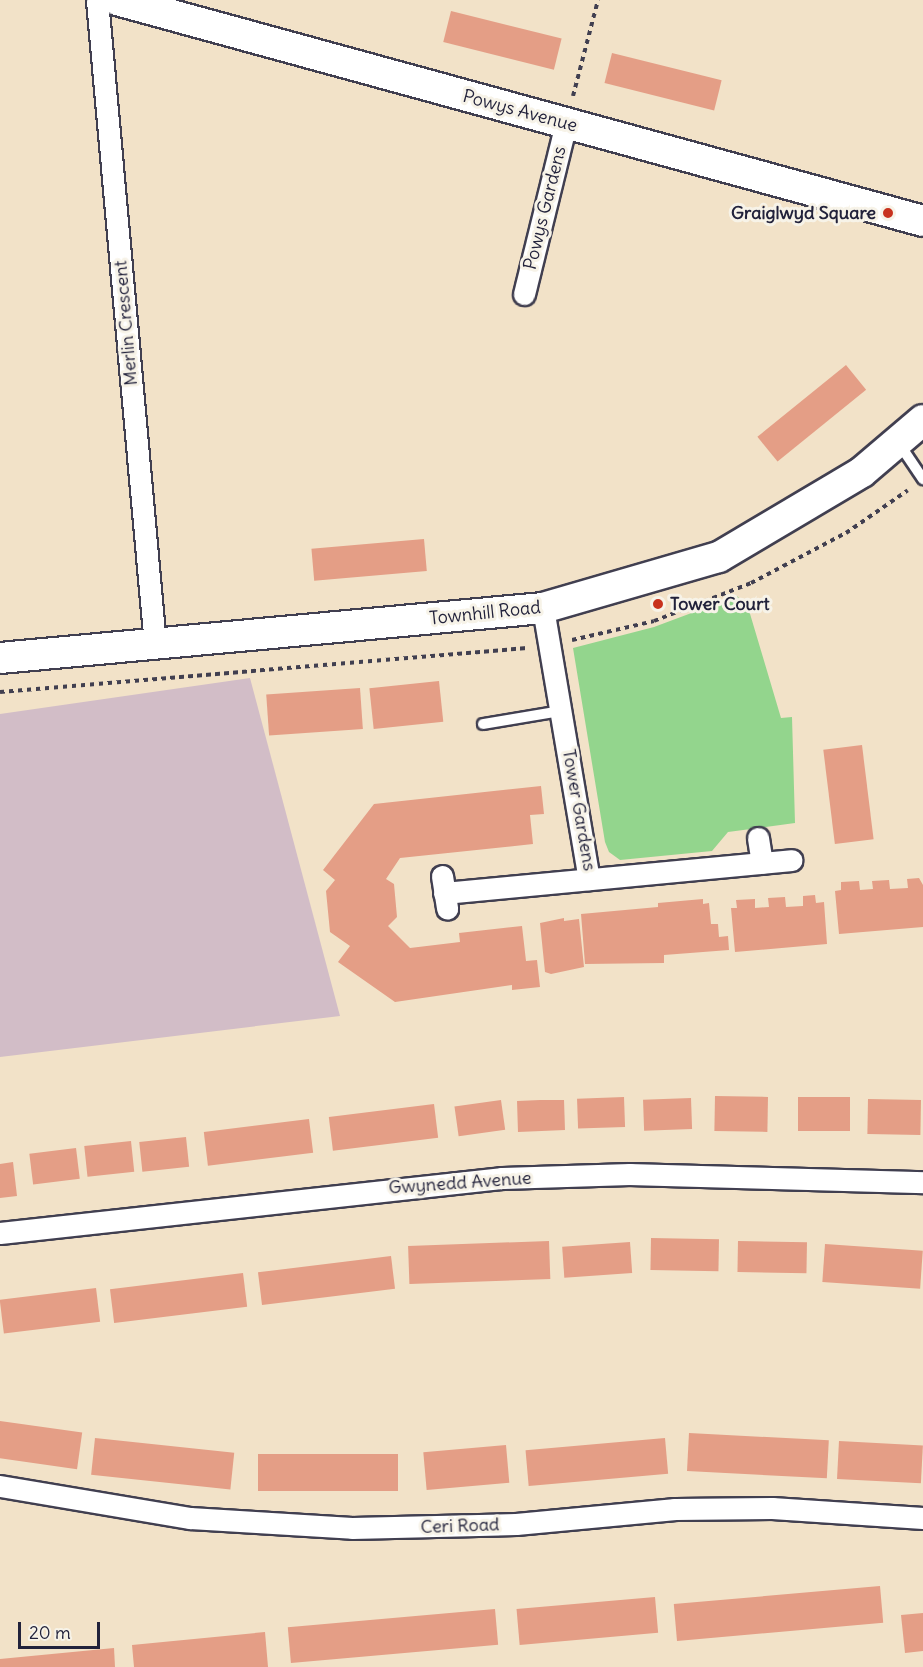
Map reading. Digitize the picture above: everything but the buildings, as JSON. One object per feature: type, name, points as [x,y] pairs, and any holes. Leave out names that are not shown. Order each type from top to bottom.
[{"type":"street","name":"Merlin Crescent","points":[[96,0],[155,645]]},
{"type":"street","name":"Powys Avenue","points":[[117,0],[923,221]]},
{"type":"street","name":"Powys Gardens","points":[[524,294],[566,123]]},
{"type":"street","name":"Townhill Road","points":[[0,658],[543,608],[719,557],[862,472],[923,420]]},
{"type":"street","name":"Tower Gardens","points":[[543,608],[589,879],[792,860]]},
{"type":"street","points":[[758,838],[762,863]]},
{"type":"street","points":[[444,892],[589,879]]},
{"type":"street","name":"Gwynedd Avenue","points":[[0,1233],[502,1178],[630,1173],[923,1182]]},
{"type":"street","name":"Ceri Road","points":[[0,1486],[190,1518],[352,1528],[516,1524],[675,1509],[772,1508],[923,1518]]},
{"type":"lane","points":[[897,442],[923,479]]},
{"type":"lane","points":[[483,724],[561,711]]},
{"type":"path","points":[[566,123],[598,0]]},
{"type":"shaded area","points":[[250,678],[340,1016],[0,1057],[0,714]]},
{"type":"green space","points":[[737,596],[748,607],[781,718],[792,717],[795,823],[728,832],[712,851],[620,860],[609,852],[605,842],[573,648],[654,627]]},
{"type":"place","name":"Graiglwyd Square","points":[[888,213]]},
{"type":"place","name":"Tower Court","points":[[658,604]]}]
